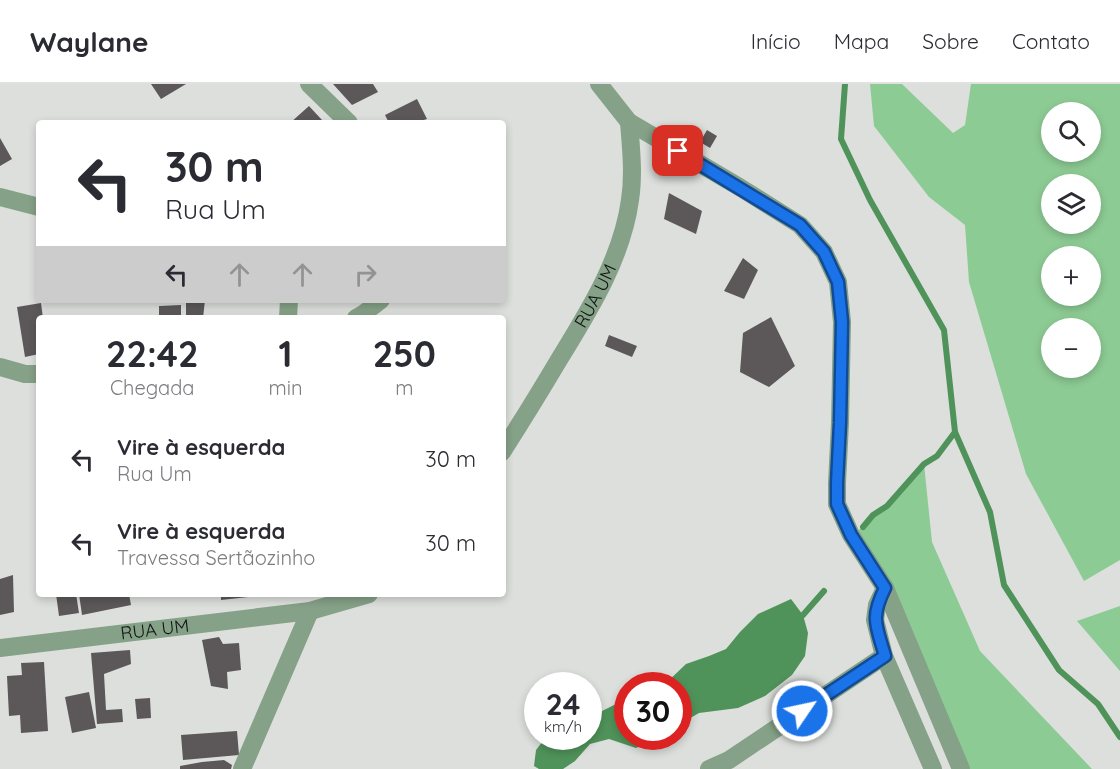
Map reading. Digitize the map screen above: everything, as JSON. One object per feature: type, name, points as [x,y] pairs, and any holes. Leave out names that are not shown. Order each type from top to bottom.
[{"type":"street","points":[[309,84],[347,120]]},
{"type":"street","points":[[599,84],[629,122],[800,225],[824,252],[838,282],[842,322],[837,504],[851,535],[885,588],[961,769]]},
{"type":"street","name":"RUA UM","points":[[506,446],[578,330],[613,265],[630,201],[633,174],[629,122]]},
{"type":"street","points":[[0,197],[36,206]]},
{"type":"street","points":[[361,315],[377,303]]},
{"type":"street","points":[[0,367],[25,374],[36,374]]},
{"type":"street","points":[[885,588],[877,604],[875,620],[885,656],[933,769]]},
{"type":"street","name":"RUA UM","points":[[0,648],[310,611],[359,597]]},
{"type":"street","points":[[242,769],[310,611]]},
{"type":"street","points":[[709,769],[729,760],[885,656]]},
{"type":"shaded area","points":[[870,84],[902,84],[953,133],[965,125],[971,84],[1120,84],[1120,560],[1084,581],[1026,474],[969,282],[965,225],[929,197],[874,126]]},
{"type":"shaded area","points":[[924,464],[932,542],[980,651],[1092,769],[961,769],[851,535],[887,506]]},
{"type":"shaded area","points":[[791,599],[803,615],[808,633],[805,656],[792,675],[765,696],[738,708],[699,713],[692,717],[692,672],[678,672],[686,664],[726,649],[758,614]]},
{"type":"shaded area","points":[[1120,606],[1120,671],[1077,621]]},
{"type":"shaded area","points":[[614,705],[614,741],[602,741],[602,711]]},
{"type":"shaded area","points":[[536,750],[585,750],[575,761],[563,769],[539,769],[534,766]]},
{"type":"building","points":[[151,84],[186,84],[161,99]]},
{"type":"building","points":[[333,84],[373,84],[378,92],[352,105]]},
{"type":"building","points":[[417,99],[427,119],[388,120],[385,115]]},
{"type":"building","points":[[309,106],[322,120],[293,120]]},
{"type":"building","points":[[707,130],[717,136],[710,148],[700,142]]},
{"type":"building","points":[[0,138],[12,159],[0,166]]},
{"type":"building","points":[[669,193],[702,211],[696,234],[664,219]]},
{"type":"building","points":[[743,258],[758,270],[744,299],[724,291]]},
{"type":"building","points":[[41,303],[43,315],[36,315],[36,355],[25,357],[17,307]]},
{"type":"building","points":[[186,303],[205,303],[203,315],[186,315]]},
{"type":"building","points":[[181,305],[181,315],[159,315],[159,306]]},
{"type":"building","points":[[771,317],[795,366],[769,387],[740,372],[743,333]]},
{"type":"building","points":[[609,335],[637,346],[632,357],[605,346]]},
{"type":"building","points":[[13,575],[14,612],[0,615],[0,579]]},
{"type":"building","points":[[56,597],[76,597],[79,613],[59,616]]},
{"type":"building","points":[[79,597],[130,597],[131,605],[82,615]]},
{"type":"building","points":[[221,597],[248,597],[221,600]]},
{"type":"building","points":[[219,637],[223,644],[239,643],[241,670],[227,672],[228,689],[211,686],[202,640]]},
{"type":"building","points":[[130,650],[131,664],[104,674],[106,710],[122,709],[123,722],[97,724],[91,653]]},
{"type":"building","points":[[44,662],[48,731],[21,733],[20,715],[9,716],[7,676],[22,675],[21,663]]},
{"type":"building","points":[[89,692],[96,728],[72,733],[65,697]]},
{"type":"building","points":[[150,698],[151,718],[137,719],[135,699]]},
{"type":"building","points":[[237,731],[239,755],[183,760],[181,735]]},
{"type":"building","points":[[224,760],[232,765],[231,769],[180,769],[180,766]]},
{"type":"waterway","points":[[845,84],[841,139],[870,200],[944,330],[955,432],[990,512],[1004,585],[1059,670],[1098,704],[1120,737]]},
{"type":"waterway","points":[[863,527],[873,515],[887,506],[924,464],[937,456],[955,432]]},
{"type":"waterway","points":[[796,620],[824,591]]},
{"type":"route","points":[[678,151],[800,225],[824,252],[838,282],[842,322],[837,504],[851,535],[885,588],[877,604],[875,620],[885,656],[802,711]]}]
